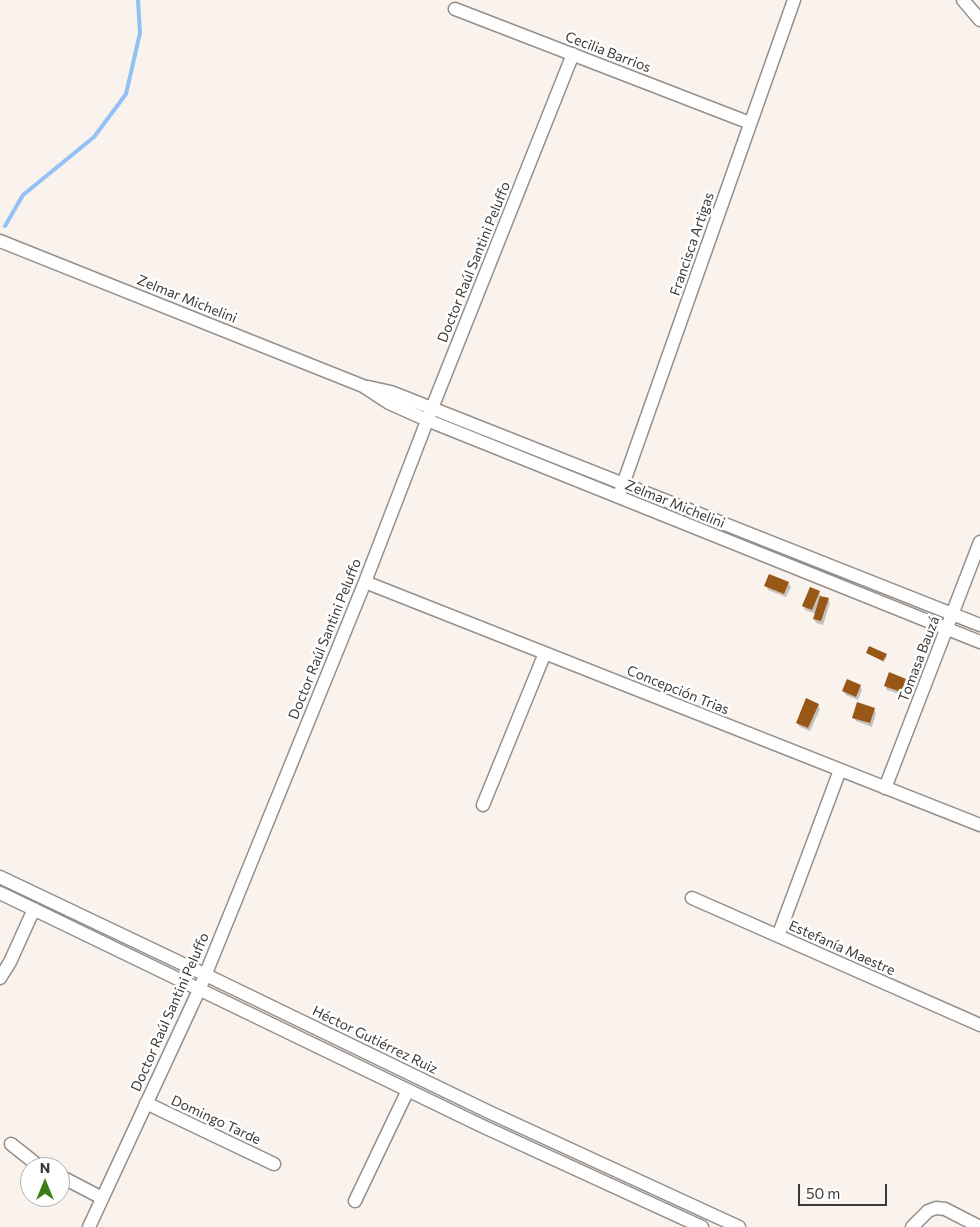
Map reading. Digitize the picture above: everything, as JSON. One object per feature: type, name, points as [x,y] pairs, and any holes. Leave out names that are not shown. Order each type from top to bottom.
[{"type":"street","name":"Francisca Artigas","points":[[618,497],[794,0]]},
{"type":"street","points":[[963,0],[980,20]]},
{"type":"street","name":"Cecilia Barrios","points":[[454,9],[750,123]]},
{"type":"street","name":"Doctor Raúl Santini Peluffo","points":[[88,1227],[200,988],[365,582],[429,414],[573,54]]},
{"type":"street","name":"Zelmar Michelini","points":[[0,241],[363,386],[391,392],[429,414],[618,497],[980,642]]},
{"type":"street","name":"Zelmar Michelini","points":[[429,414],[624,484],[980,625]]},
{"type":"street","name":"Tomasa Bauzá","points":[[886,788],[980,542]]},
{"type":"street","name":"Concepción Trias","points":[[365,582],[980,825]]},
{"type":"street","points":[[483,805],[545,653]]},
{"type":"street","points":[[778,936],[840,770]]},
{"type":"street","name":"Héctor Gutiérrez Ruiz","points":[[0,877],[489,1112],[739,1227]]},
{"type":"street","points":[[0,893],[200,988],[482,1126],[702,1227]]},
{"type":"street","name":"Estefanía Maestre","points":[[692,898],[980,1025]]},
{"type":"street","points":[[0,978],[10,962],[34,909]]},
{"type":"street","points":[[356,1201],[408,1090]]},
{"type":"street","name":"Domingo Tarde","points":[[146,1103],[274,1164]]},
{"type":"street","points":[[11,1144],[27,1157]]},
{"type":"street","points":[[70,1181],[102,1198]]},
{"type":"street","points":[[912,1227],[928,1212],[936,1208],[945,1209],[980,1227]]},
{"type":"building","points":[[769,574],[789,582],[784,594],[764,586]]},
{"type":"building","points":[[810,587],[820,591],[812,610],[802,606]]},
{"type":"building","points":[[820,596],[829,598],[821,621],[813,619]]},
{"type":"building","points":[[869,646],[887,654],[883,661],[866,653]]},
{"type":"building","points":[[889,672],[906,679],[901,692],[884,686]]},
{"type":"building","points":[[847,679],[861,685],[856,697],[842,691]]},
{"type":"building","points":[[806,698],[819,704],[808,728],[796,723]]},
{"type":"building","points":[[857,702],[875,708],[870,723],[852,718]]},
{"type":"waterway","points":[[5,226],[23,195],[94,137],[126,94],[140,33],[138,0]]}]
